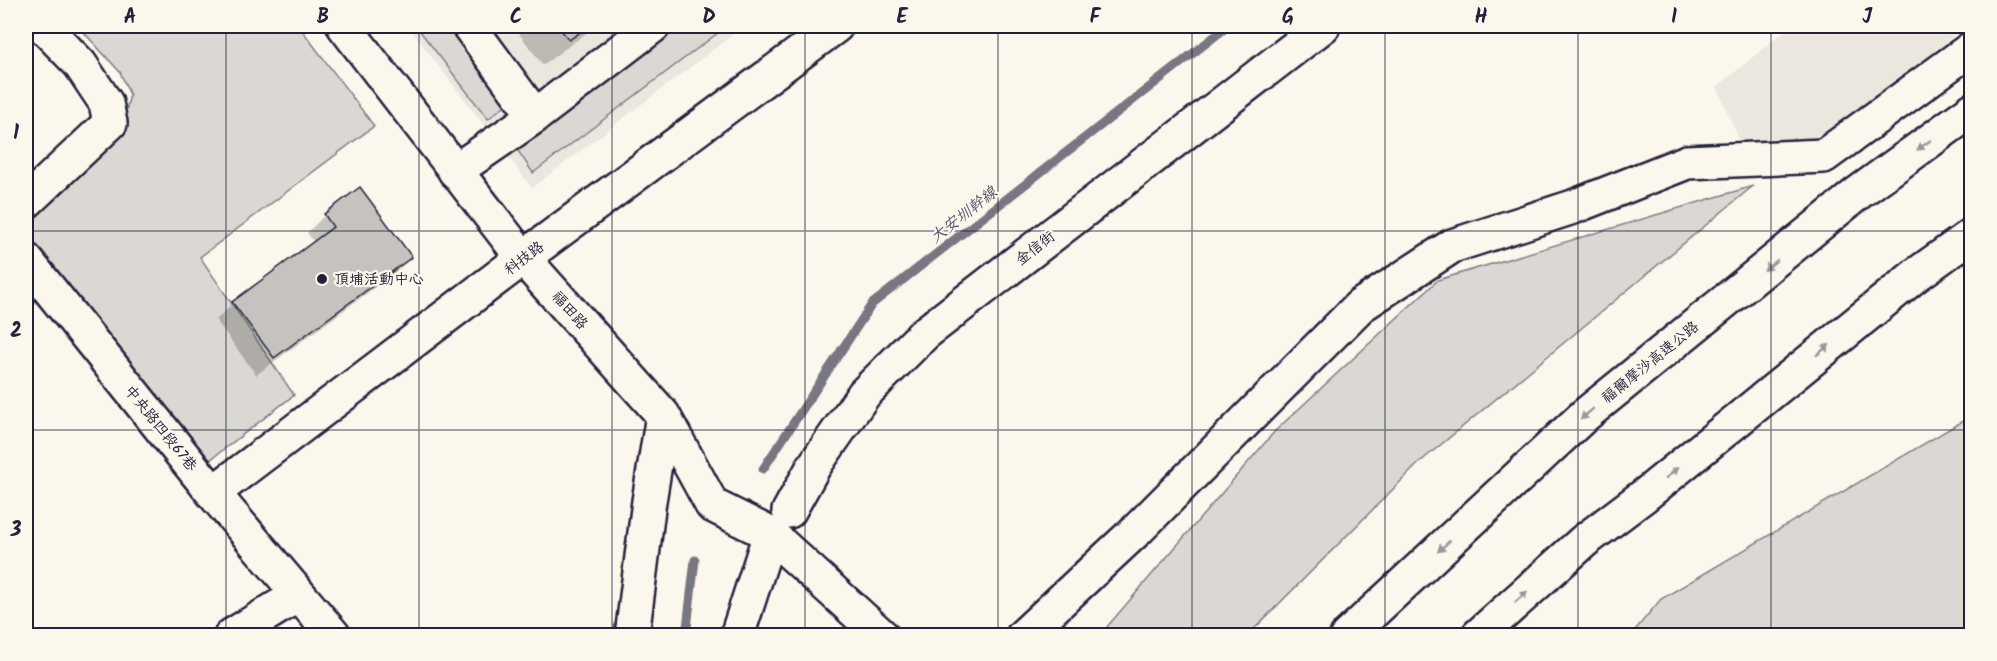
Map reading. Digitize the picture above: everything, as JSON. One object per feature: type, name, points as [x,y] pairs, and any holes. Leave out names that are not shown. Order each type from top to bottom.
[{"type":"main road","points":[[26,202],[110,123],[106,103],[81,64],[43,26]]},
{"type":"main road","name":"福田路","points":[[344,26],[523,258],[663,415]]},
{"type":"main road","points":[[469,26],[536,116]]},
{"type":"main road","points":[[455,171],[536,116],[653,26]]},
{"type":"main road","name":"科技路","points":[[213,494],[523,258],[836,26]]},
{"type":"main road","name":"金信街","points":[[737,636],[779,522],[814,466],[864,394],[924,334],[1323,26]]},
{"type":"main road","points":[[1023,636],[1139,528],[1360,306],[1452,246],[1573,207],[1687,162],[1824,156],[1971,48]]},
{"type":"main road","name":"福爾摩沙高速公路","points":[[1347,636],[1585,415],[1858,193],[1971,110]]},
{"type":"main road","points":[[1478,636],[1584,541],[1645,495],[1916,275],[1971,236]]},
{"type":"main road","name":"中央路四段67巷","points":[[26,260],[213,494],[334,636]]},
{"type":"main road","points":[[663,415],[712,505],[779,522],[882,636]]},
{"type":"main road","points":[[632,636],[663,415]]},
{"type":"main road","points":[[231,636],[298,595]]},
{"type":"shaded area","points":[[78,26],[299,26],[374,126],[200,257],[294,395],[206,463],[28,243],[32,212],[122,126],[130,95],[120,72]]},
{"type":"shaded area","points":[[408,26],[744,26],[532,188]]},
{"type":"shaded area","points":[[416,26],[461,26],[515,97],[488,119]]},
{"type":"shaded area","points":[[672,26],[727,26],[533,173],[514,145]]},
{"type":"shaded area","points":[[1790,26],[1966,26],[1823,142],[1742,147],[1717,87]]},
{"type":"shaded area","points":[[1753,186],[1420,462],[1248,635],[1100,635],[1275,431],[1438,280]]},
{"type":"shaded area","points":[[1971,416],[1971,635],[1631,635],[1661,599]]},
{"type":"building","points":[[558,26],[589,26],[569,40]]},
{"type":"building","name":"頂埔活動中心","points":[[360,187],[412,257],[274,358],[232,302],[333,227],[324,214]]},
{"type":"waterway","name":"大安圳幹線","points":[[763,469],[872,304],[1228,26]]},
{"type":"waterway","name":"大安圳幹線","points":[[686,636],[695,560]]},
{"type":"place","name":"頂埔活動中心","points":[[322,279]]}]
